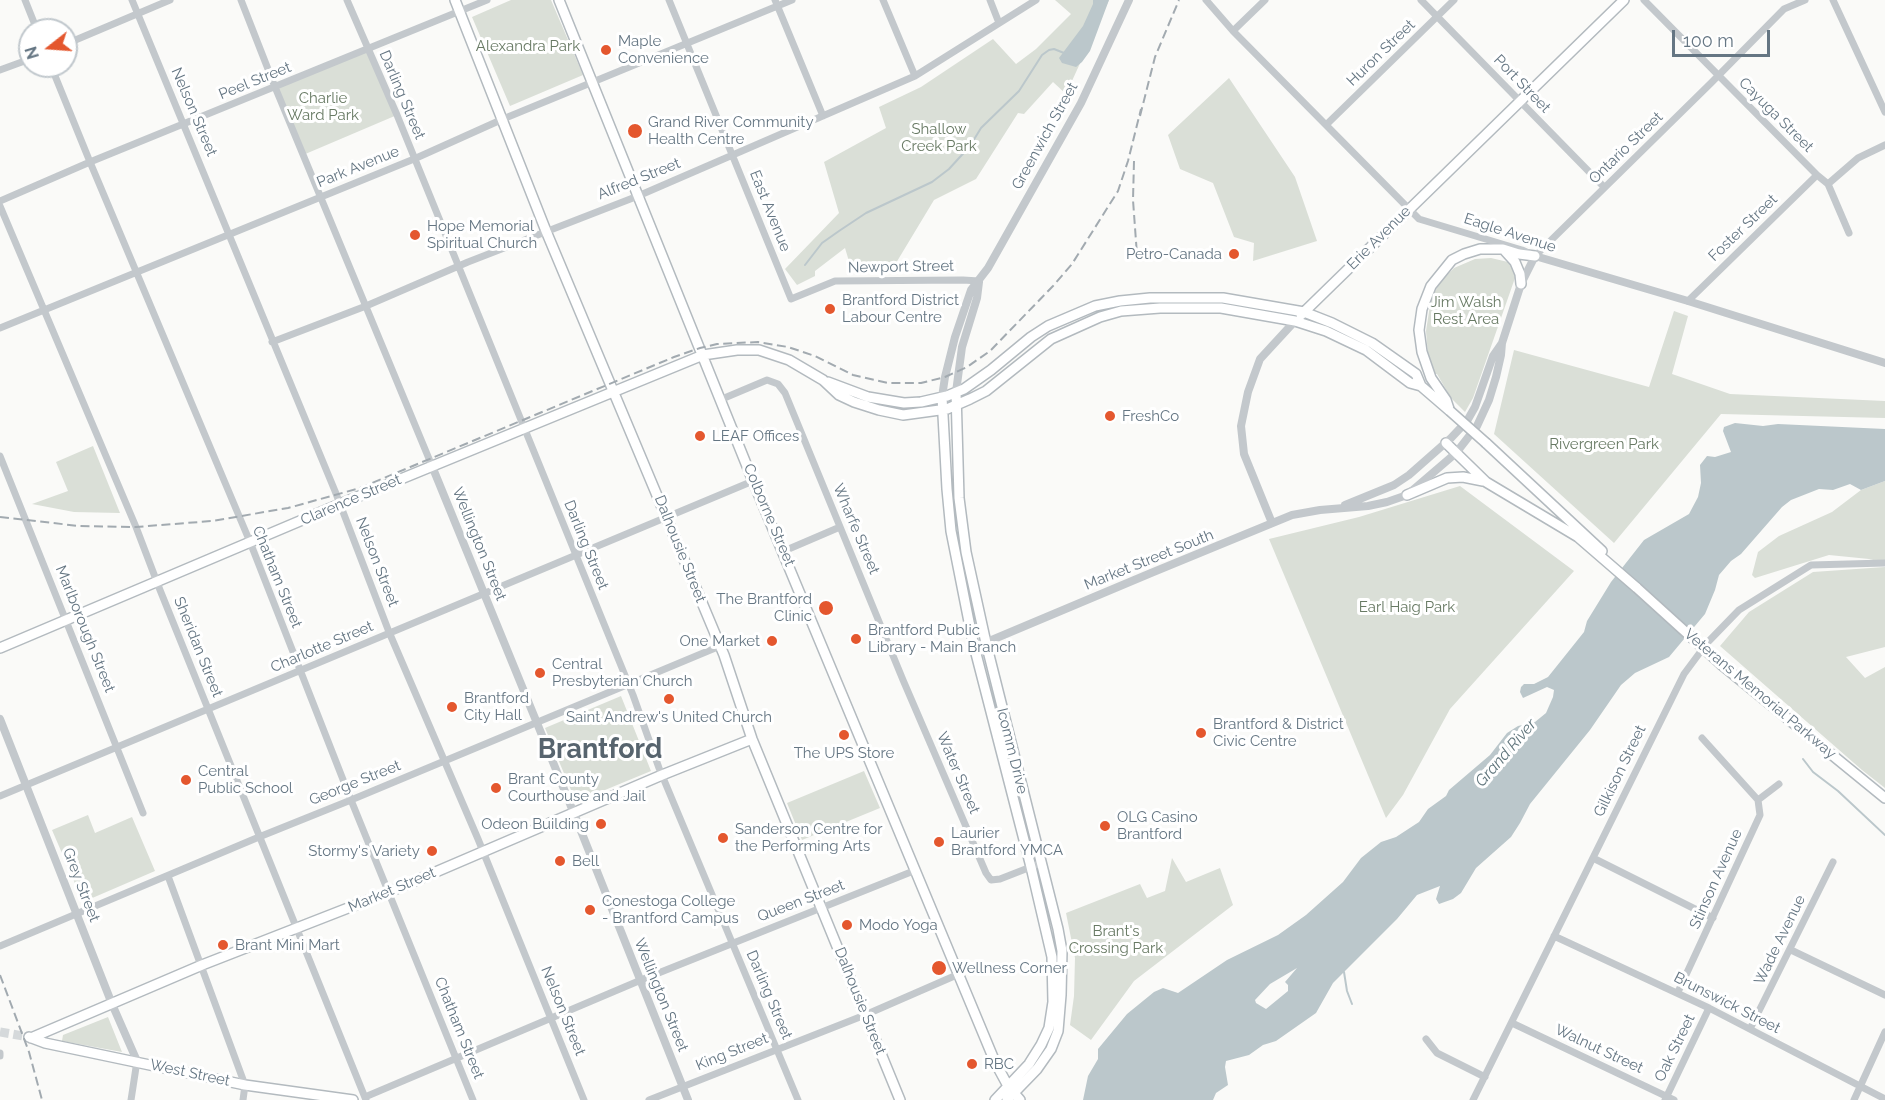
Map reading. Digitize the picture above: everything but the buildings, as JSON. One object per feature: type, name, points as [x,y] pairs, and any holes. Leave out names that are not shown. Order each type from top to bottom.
[{"type":"main road","name":"Dalhousie Street","points":[[455,0],[546,231],[720,646],[752,739],[900,1100]]},
{"type":"main road","name":"Colborne Street","points":[[559,0],[722,399],[753,481],[995,1062],[1012,1095]]},
{"type":"main road","name":"Erie Avenue","points":[[1295,321],[1624,0]]},
{"type":"main road","points":[[1450,411],[1446,400],[1431,378],[1422,352],[1419,330],[1422,309],[1431,286],[1452,260],[1480,249],[1503,249],[1535,256]]},
{"type":"main road","points":[[1503,249],[1515,262],[1521,284]]},
{"type":"main road","name":"Veterans Memorial Parkway","points":[[824,380],[868,397],[891,402],[921,402],[942,397],[956,392],[991,370],[1048,326],[1102,304],[1150,298],[1223,298],[1304,312],[1332,323],[1372,343],[1416,374],[1422,386],[1486,443],[1580,535],[1624,571],[1636,588],[1722,665],[1885,798]]},
{"type":"main road","name":"Veterans Memorial Parkway","points":[[824,380],[839,395],[879,410],[903,415],[942,410],[986,391],[1051,339],[1111,313],[1160,308],[1221,308],[1295,321],[1344,339],[1366,350],[1410,383],[1422,386]]},
{"type":"main road","name":"Clarence Street","points":[[0,648],[340,504],[703,355],[736,350],[759,350],[789,360],[824,380]]},
{"type":"main road","name":"Icomm Drive","points":[[956,392],[959,498],[966,552],[986,643],[1062,951],[1058,1031],[1051,1049],[1037,1069],[1012,1095]]},
{"type":"main road","name":"Icomm Drive","points":[[942,397],[951,531],[975,647],[1052,957],[1053,1002],[1049,1028],[1012,1095]]},
{"type":"main road","points":[[1446,443],[1486,482],[1580,535]]},
{"type":"main road","points":[[1407,495],[1447,478],[1463,477],[1486,482]]},
{"type":"main road","name":"Market Street","points":[[30,1038],[202,966],[389,892],[752,739]]},
{"type":"main road","name":"West Street","points":[[30,1038],[245,1085],[353,1100]]},
{"type":"main road","points":[[995,1100],[1012,1095]]},
{"type":"street","points":[[25,0],[32,18]]},
{"type":"street","name":"Nelson Street","points":[[132,0],[340,504],[389,632],[483,851],[584,1100]]},
{"type":"street","points":[[78,39],[170,0]]},
{"type":"street","name":"Wellington Street","points":[[241,0],[574,813],[688,1100]]},
{"type":"street","name":"Darling Street","points":[[347,0],[576,555],[662,776],[798,1100]]},
{"type":"street","name":"Peel Street","points":[[0,201],[487,0]]},
{"type":"street","name":"East Avenue","points":[[669,0],[791,299]]},
{"type":"street","name":"Park Avenue","points":[[0,328],[414,159],[503,119],[688,43],[776,3],[792,0]]},
{"type":"street","points":[[883,0],[915,76]]},
{"type":"street","points":[[990,0],[999,24]]},
{"type":"street","name":"Alfred Street","points":[[273,342],[366,306],[458,266],[638,196],[915,76],[1036,0]]},
{"type":"street","name":"Greenwich Street","points":[[942,397],[945,377],[971,290],[979,281],[1081,103],[1129,0]]},
{"type":"street","name":"Eagle Avenue","points":[[1207,0],[1233,31],[1419,219],[1885,363]]},
{"type":"street","points":[[1233,31],[1265,0]]},
{"type":"street","name":"Port Street","points":[[1421,0],[1604,187]]},
{"type":"street","name":"Huron Street","points":[[1326,125],[1454,0]]},
{"type":"street","name":"Cayuga Street","points":[[1644,0],[1828,184],[1849,233]]},
{"type":"street","name":"Ontario Street","points":[[1502,342],[1521,284],[1535,256],[1784,9],[1805,0]]},
{"type":"street","points":[[1833,0],[1885,112]]},
{"type":"street","points":[[776,3],[823,116]]},
{"type":"street","points":[[0,70],[18,63]]},
{"type":"street","name":"Chatham Street","points":[[56,78],[250,542],[351,800],[473,1100]]},
{"type":"street","points":[[1828,184],[1858,158],[1885,145]]},
{"type":"street","name":"Foster Street","points":[[1688,301],[1817,175]]},
{"type":"street","name":"Sheridan Street","points":[[0,206],[136,527],[156,582],[365,1098]]},
{"type":"street","name":"Newport Street","points":[[791,299],[835,281],[979,281]]},
{"type":"street","name":"Greenwich Street","points":[[956,392],[962,347],[977,298],[979,281]]},
{"type":"street","name":"Erie Avenue","points":[[1272,523],[1244,454],[1241,426],[1248,392],[1260,359],[1295,321]]},
{"type":"street","name":"Market Street South","points":[[1336,509],[1394,484],[1409,475],[1446,443],[1467,421],[1475,407],[1493,356],[1502,342]]},
{"type":"street","name":"Market Street South","points":[[975,647],[1272,523],[1301,513],[1368,506],[1407,495],[1456,453],[1477,426],[1496,377],[1502,342]]},
{"type":"street","name":"Wharfe Street","points":[[722,399],[767,380],[778,384],[785,393],[902,676]]},
{"type":"street","name":"Marlborough Street","points":[[0,456],[143,813]]},
{"type":"street","name":"Charlotte Street","points":[[0,796],[753,481]]},
{"type":"street","points":[[784,552],[840,527]]},
{"type":"street","name":"Gilkison Street","points":[[1473,1100],[1684,674],[1707,643],[1739,610],[1811,565],[1885,562]]},
{"type":"street","name":"George Street","points":[[0,946],[720,646]]},
{"type":"street","name":"Water Street","points":[[902,676],[991,880],[1000,879],[1031,867]]},
{"type":"street","name":"Grey Street","points":[[0,719],[112,1004],[137,1061]]},
{"type":"street","points":[[1702,738],[1758,800],[1779,784]]},
{"type":"street","name":"Stinson Avenue","points":[[1678,992],[1760,815],[1758,800]]},
{"type":"street","points":[[1593,858],[1713,918]]},
{"type":"street","name":"Wade Avenue","points":[[1750,1029],[1833,862]]},
{"type":"street","points":[[1031,867],[1041,863]]},
{"type":"street","name":"Queen Street","points":[[365,1098],[456,1057],[732,942],[916,870]]},
{"type":"street","points":[[168,876],[245,1085],[243,1100]]},
{"type":"street","name":"Brunswick Street","points":[[1554,936],[1678,992],[1885,1099]]},
{"type":"street","points":[[1791,950],[1885,995]]},
{"type":"street","name":"King Street","points":[[649,1100],[865,1015],[959,974]]},
{"type":"street","name":"Oak Street","points":[[1666,1098],[1709,1008]]},
{"type":"street","name":"Walnut Street","points":[[1512,1023],[1674,1100]]},
{"type":"street","points":[[1854,1100],[1885,1032]]},
{"type":"street","points":[[1426,1040],[1437,1053],[1485,1077]]},
{"type":"street","points":[[131,1100],[137,1061]]},
{"type":"green space","name":"Alexandra Park","points":[[511,0],[551,0],[583,75],[510,106],[472,17]]},
{"type":"green space","name":"Shallow Creek Park","points":[[1055,0],[1109,0],[1066,94],[1053,82],[1024,114],[1018,113],[976,179],[934,200],[893,268],[851,268],[845,248],[815,271],[815,276],[797,285],[785,269],[839,213],[824,162],[886,128],[879,107],[921,87],[993,39],[1016,64],[1036,49],[1071,14]]},
{"type":"green space","name":"Charlie Ward Park","points":[[368,49],[397,115],[303,155],[275,87]]},
{"type":"green space","points":[[1229,78],[1295,177],[1317,241],[1253,261],[1254,243],[1234,237],[1213,183],[1180,169],[1168,135]]},
{"type":"green space","name":"Jim Walsh Rest Area","points":[[1491,258],[1508,262],[1514,270],[1515,278],[1473,398],[1465,412],[1451,398],[1437,374],[1434,374],[1428,355],[1426,331],[1431,299],[1440,282],[1454,268],[1475,259]]},
{"type":"green space","name":"Rivergreen Park","points":[[1674,311],[1688,316],[1672,374],[1730,394],[1885,401],[1885,418],[1721,414],[1614,543],[1494,434],[1514,350],[1649,387]]},
{"type":"green space","points":[[93,446],[120,513],[74,512],[32,504],[68,491],[56,462]]},
{"type":"green space","points":[[1885,481],[1885,563],[1829,555],[1755,578],[1752,575],[1758,552],[1779,536],[1832,512],[1861,490]]},
{"type":"green space","name":"Earl Haig Park","points":[[1460,486],[1574,571],[1450,709],[1403,795],[1386,818],[1269,539],[1359,517]]},
{"type":"green space","points":[[1885,567],[1885,647],[1846,657],[1865,678],[1885,667],[1885,788],[1720,646],[1749,612],[1813,572]]},
{"type":"green space","points":[[621,696],[651,771],[576,802],[545,728]]},
{"type":"green space","points":[[864,771],[880,808],[802,840],[787,803]]},
{"type":"green space","points":[[88,815],[95,833],[132,817],[155,871],[83,902],[52,830]]},
{"type":"green space","name":"Brant's Crossing Park","points":[[1172,858],[1186,882],[1220,868],[1233,905],[1134,981],[1091,1040],[1070,1025],[1074,996],[1075,958],[1066,913],[1140,884],[1147,898],[1165,891]]},
{"type":"green space","points":[[108,1017],[122,1052],[62,1041],[63,1035]]},
{"type":"water","points":[[1093,0],[1109,0],[1090,51],[1076,67],[1062,63],[1059,58],[1083,26]]},
{"type":"water","name":"Grand River","points":[[1735,423],[1763,426],[1778,424],[1885,429],[1885,481],[1861,490],[1850,484],[1833,490],[1819,489],[1791,500],[1782,507],[1741,554],[1731,561],[1719,575],[1705,614],[1669,657],[1635,673],[1621,685],[1590,730],[1530,804],[1511,837],[1476,868],[1461,893],[1439,904],[1436,899],[1440,886],[1417,895],[1397,919],[1333,983],[1316,1013],[1276,1041],[1263,1045],[1249,1055],[1226,1061],[1228,1085],[1216,1093],[1213,1100],[1083,1100],[1088,1076],[1098,1059],[1098,1049],[1127,1014],[1154,992],[1163,988],[1178,993],[1227,960],[1278,935],[1306,915],[1343,882],[1361,858],[1381,842],[1396,837],[1419,822],[1428,809],[1446,796],[1449,790],[1490,755],[1507,733],[1518,726],[1535,722],[1546,713],[1554,690],[1547,687],[1523,698],[1520,692],[1521,687],[1548,677],[1584,632],[1587,621],[1611,582],[1644,540],[1689,514],[1698,497],[1701,483],[1700,465],[1707,456],[1715,457],[1731,452],[1723,431],[1724,427]],"holes":[[[1297,968],[1285,982],[1288,985],[1288,991],[1266,1009],[1256,1003],[1255,1000],[1270,984]]]},
{"type":"waterway","points":[[805,265],[822,243],[866,213],[932,182],[949,169],[970,146],[981,128],[1019,91],[1042,55],[1054,49],[1064,53]]},
{"type":"waterway","points":[[1803,759],[1813,772],[1838,791],[1885,835]]},
{"type":"waterway","points":[[1344,972],[1352,1004]]},
{"type":"tunnel","points":[[0,1032],[29,1037]]},
{"type":"railway","points":[[1140,116],[1155,57],[1179,0]]},
{"type":"railway","points":[[0,517],[79,526],[136,527],[212,521],[288,508],[360,488],[674,357],[717,344],[758,342],[788,347],[815,356],[853,375],[888,383],[921,383],[945,377],[967,367],[990,351],[1072,264],[1118,191],[1141,109]]},
{"type":"railway","points":[[1134,161],[1133,200],[1137,255]]},
{"type":"railway","points":[[0,975],[29,1052],[42,1100]]},
{"type":"place","name":"Maple Convenience","points":[[606,50]]},
{"type":"place","name":"Grand River Community Health Centre","points":[[635,131]]},
{"type":"place","name":"Hope Memorial Spiritual Church","points":[[415,235]]},
{"type":"place","name":"Petro-Canada","points":[[1234,254]]},
{"type":"place","name":"Brantford District Labour Centre","points":[[830,309]]},
{"type":"place","name":"FreshCo","points":[[1110,416]]},
{"type":"place","name":"LEAF Offices","points":[[700,436]]},
{"type":"place","name":"The Brantford Clinic","points":[[826,608]]},
{"type":"place","name":"Brantford Public Library - Main Branch","points":[[856,639]]},
{"type":"place","name":"One Market","points":[[772,641]]},
{"type":"place","name":"Central Presbyterian Church","points":[[540,673]]},
{"type":"place","name":"Saint Andrew's United Church","points":[[669,699]]},
{"type":"place","name":"Brantford City Hall","points":[[452,707]]},
{"type":"place","name":"Brantford & District Civic Centre","points":[[1201,733]]},
{"type":"place","name":"The UPS Store","points":[[844,735]]},
{"type":"place","name":"Central Public School","points":[[186,780]]},
{"type":"place","name":"Brant County Courthouse and Jail","points":[[496,788]]},
{"type":"place","name":"Odeon Building","points":[[601,824]]},
{"type":"place","name":"OLG Casino Brantford","points":[[1105,826]]},
{"type":"place","name":"Sanderson Centre for the Performing Arts","points":[[723,838]]},
{"type":"place","name":"Laurier Brantford YMCA","points":[[939,842]]},
{"type":"place","name":"Stormy's Variety","points":[[432,851]]},
{"type":"place","name":"Bell","points":[[560,861]]},
{"type":"place","name":"Conestoga College - Brantford Campus","points":[[590,910]]},
{"type":"place","name":"Modo Yoga","points":[[847,925]]},
{"type":"place","name":"Brant Mini Mart","points":[[223,945]]},
{"type":"place","name":"Wellness Corner","points":[[939,968]]},
{"type":"place","name":"RBC","points":[[972,1064]]},
{"type":"district","name":"Brantford","points":[[600,750]]}]
